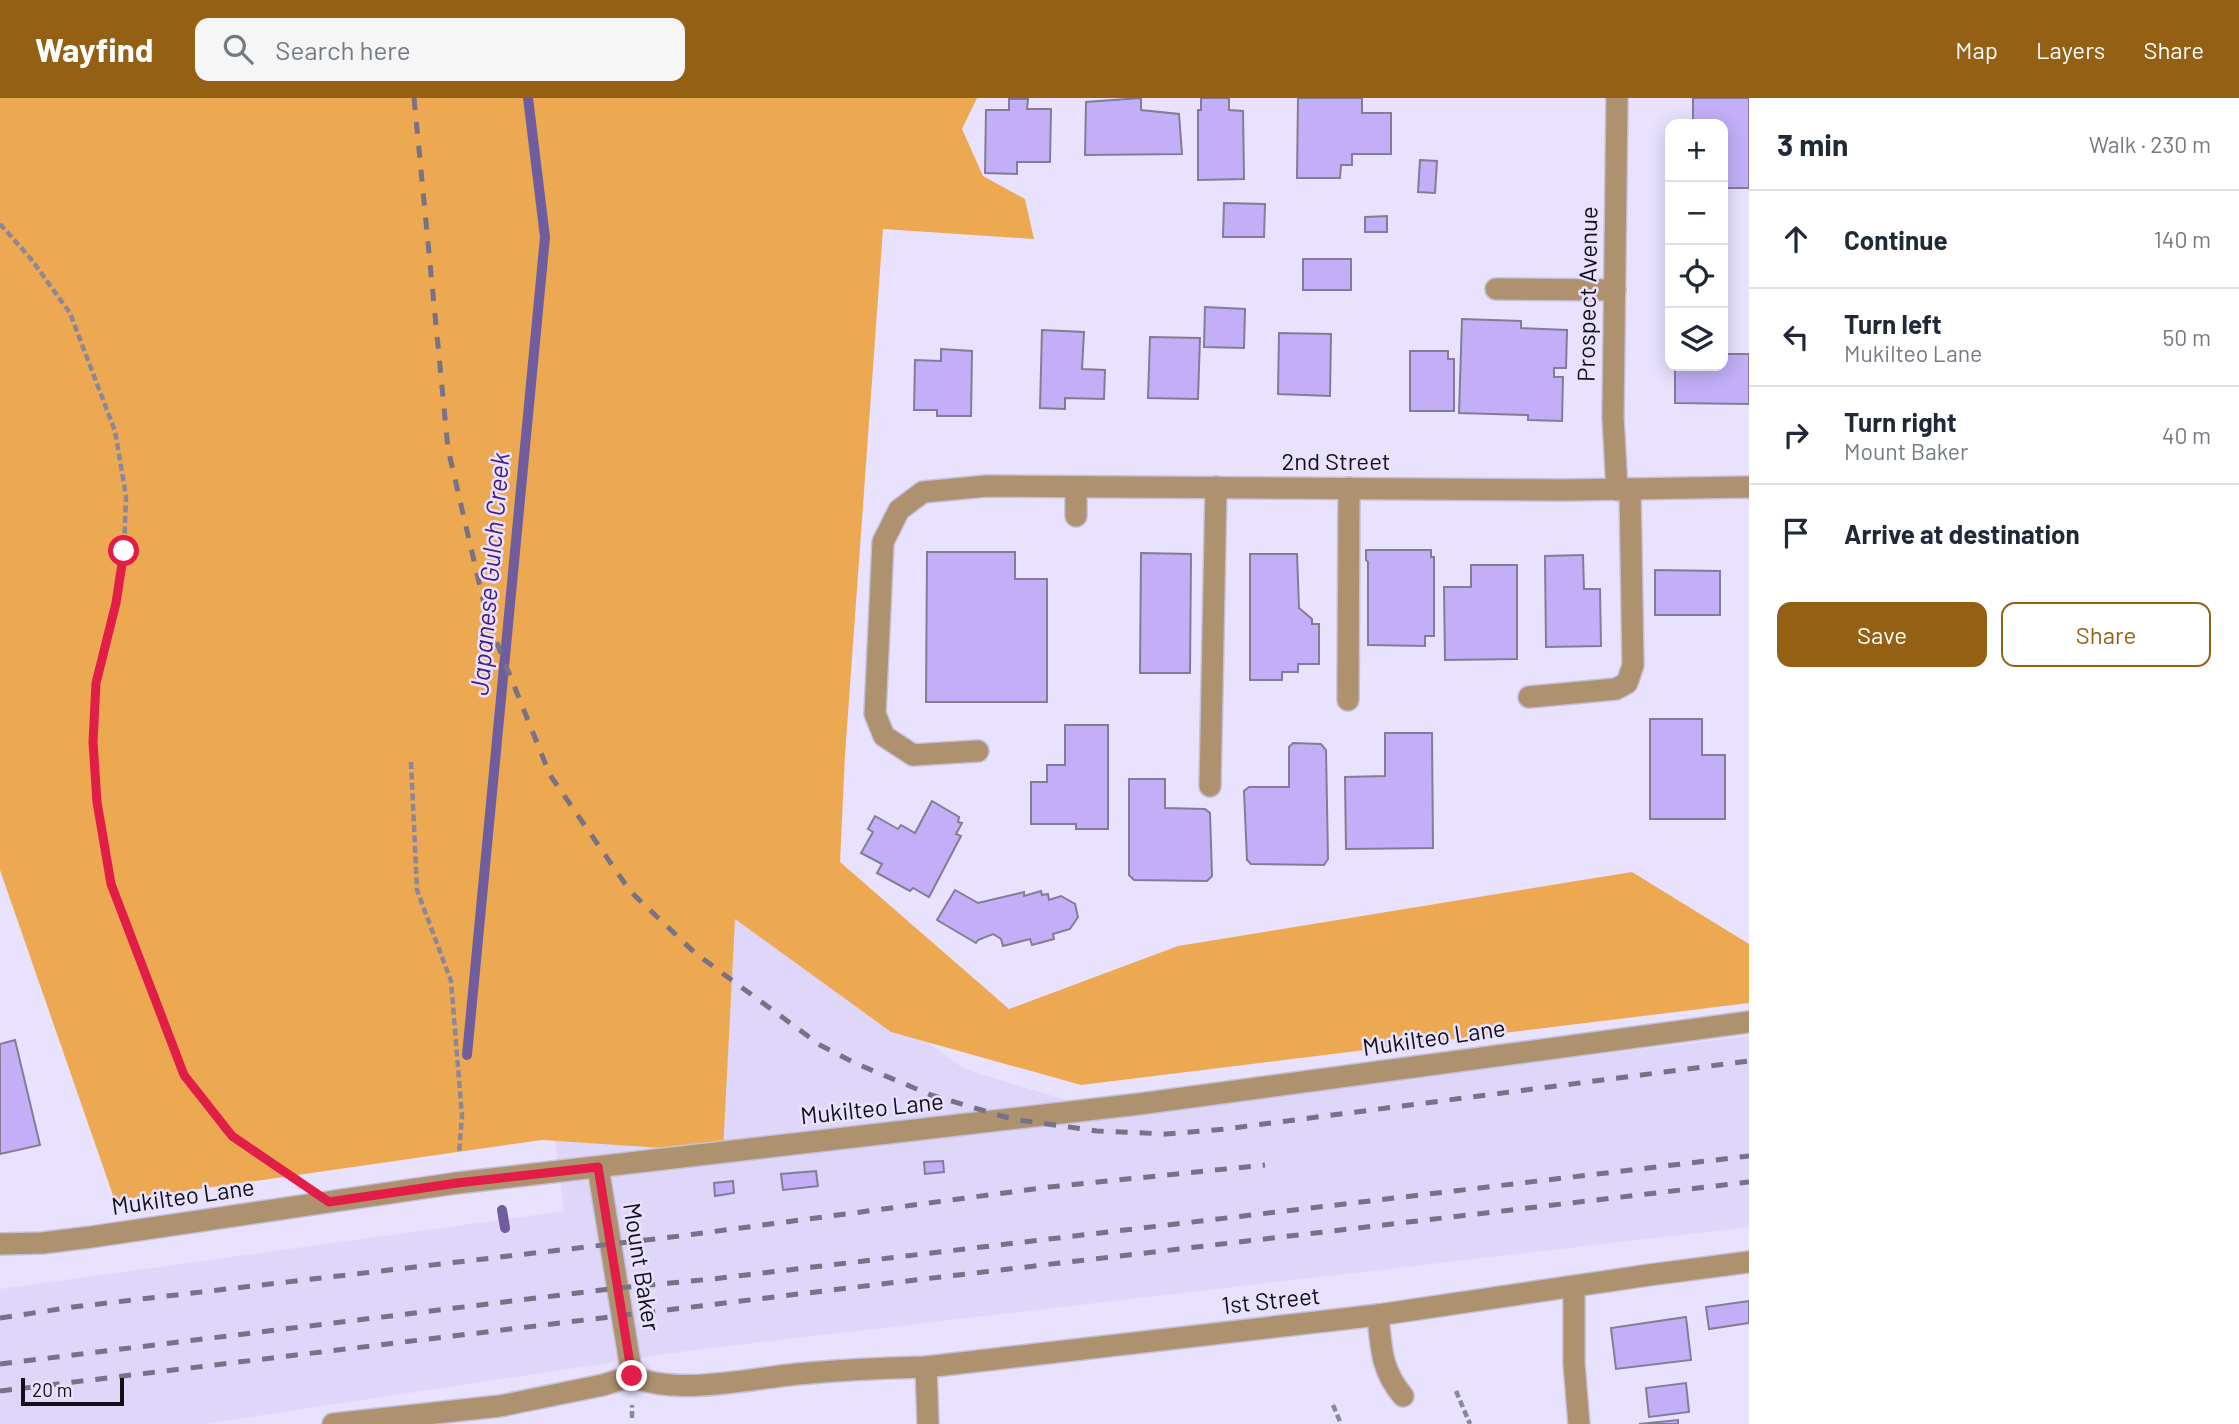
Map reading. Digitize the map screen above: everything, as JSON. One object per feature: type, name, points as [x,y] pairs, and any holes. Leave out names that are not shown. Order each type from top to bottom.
[{"type":"street","name":"Prospect Avenue","points":[[1529,697],[1616,689],[1627,683],[1633,665],[1624,490],[1613,417],[1617,98]]},
{"type":"street","points":[[1496,289],[1615,290]]},
{"type":"street","name":"2nd Street","points":[[978,751],[914,755],[884,736],[875,714],[883,542],[899,510],[923,492],[987,486],[1624,490],[1749,487]]},
{"type":"street","points":[[1210,786],[1216,487]]},
{"type":"street","points":[[1076,488],[1076,516]]},
{"type":"street","points":[[1348,700],[1349,488]]},
{"type":"street","name":"Mukilteo Lane","points":[[0,1244],[42,1243],[91,1237],[457,1183],[1139,1104],[1749,1022]]},
{"type":"street","name":"Mount Baker","points":[[598,1167],[632,1376]]},
{"type":"street","name":"1st Street","points":[[632,1376],[648,1383],[681,1386],[871,1368],[926,1367],[1378,1315],[1749,1262]]},
{"type":"street","points":[[1574,1286],[1574,1364],[1579,1424]]},
{"type":"street","points":[[1378,1315],[1383,1363],[1390,1380],[1403,1396]]},
{"type":"street","points":[[926,1367],[928,1424]]},
{"type":"street","points":[[333,1424],[500,1406],[603,1385],[632,1376]]},
{"type":"path","points":[[0,224],[31,259],[70,313],[115,431],[126,496],[124,551],[116,603],[96,683],[93,742],[97,802],[111,884],[184,1075],[232,1136],[329,1202]]},
{"type":"path","points":[[411,762],[417,890],[451,981],[461,1116],[457,1183]]},
{"type":"path","points":[[1456,1391],[1470,1424]]},
{"type":"path","points":[[1333,1405],[1342,1424]]},
{"type":"shaded area","points":[[0,98],[977,98],[962,129],[983,176],[1025,199],[1034,239],[883,229],[845,755],[840,862],[1009,1009],[1178,946],[1632,872],[1749,944],[1749,1003],[1081,1085],[891,1032],[735,919],[723,1152],[542,1140],[115,1201],[0,870]]},
{"type":"shaded area","points":[[726,893],[964,1069],[1115,1115],[1749,1036],[1749,1227],[694,1350],[205,1424],[0,1424],[0,1289],[564,1211],[539,1021]]},
{"type":"building","points":[[1141,98],[1141,110],[1179,114],[1182,154],[1085,155],[1086,102]]},
{"type":"building","points":[[1201,98],[1229,98],[1229,110],[1243,111],[1244,179],[1198,180],[1198,110],[1201,110]]},
{"type":"building","points":[[1298,98],[1362,98],[1362,113],[1391,113],[1391,154],[1352,154],[1352,165],[1341,165],[1340,178],[1297,178]]},
{"type":"building","points":[[1693,98],[1749,98],[1749,188],[1728,188],[1728,119],[1693,119]]},
{"type":"building","points":[[1009,99],[1028,99],[1027,109],[1051,109],[1050,162],[1017,162],[1017,174],[985,173],[986,110],[1009,110]]},
{"type":"building","points":[[1420,160],[1437,161],[1435,193],[1418,192]]},
{"type":"building","points":[[1224,203],[1265,204],[1264,237],[1223,237]]},
{"type":"building","points":[[1387,216],[1387,232],[1365,232],[1365,217]]},
{"type":"building","points":[[1303,259],[1351,259],[1351,290],[1303,290]]},
{"type":"building","points":[[1205,307],[1245,309],[1244,348],[1204,347]]},
{"type":"building","points":[[1462,319],[1521,321],[1521,328],[1567,330],[1566,368],[1554,368],[1554,377],[1563,377],[1562,421],[1528,420],[1528,415],[1459,413]]},
{"type":"building","points":[[1042,330],[1084,332],[1082,369],[1105,370],[1104,399],[1065,398],[1065,409],[1040,408]]},
{"type":"building","points":[[1279,333],[1331,334],[1330,396],[1278,394]]},
{"type":"building","points":[[1150,337],[1200,338],[1198,399],[1148,398]]},
{"type":"building","points":[[941,349],[972,351],[971,416],[937,416],[937,410],[914,410],[915,360],[941,361]]},
{"type":"building","points":[[1410,351],[1448,351],[1448,359],[1454,359],[1454,411],[1410,411]]},
{"type":"building","points":[[1728,354],[1749,354],[1749,404],[1675,403],[1675,371],[1728,371]]},
{"type":"building","points":[[1366,550],[1431,550],[1431,557],[1434,557],[1434,636],[1425,636],[1425,646],[1368,645]]},
{"type":"building","points":[[927,552],[1015,552],[1015,579],[1047,579],[1047,702],[926,702]]},
{"type":"building","points":[[1141,553],[1191,554],[1190,673],[1140,673]]},
{"type":"building","points":[[1250,554],[1297,554],[1299,608],[1312,619],[1312,624],[1319,624],[1319,664],[1298,664],[1298,672],[1282,672],[1282,680],[1250,680]]},
{"type":"building","points":[[1583,555],[1584,589],[1600,589],[1601,646],[1546,647],[1545,556]]},
{"type":"building","points":[[1471,565],[1517,565],[1517,659],[1445,660],[1444,587],[1471,587]]},
{"type":"building","points":[[1655,570],[1720,571],[1720,615],[1655,615]]},
{"type":"building","points":[[1650,719],[1702,719],[1702,755],[1725,755],[1725,819],[1650,819]]},
{"type":"building","points":[[1065,725],[1108,725],[1108,829],[1076,829],[1076,824],[1031,824],[1031,782],[1047,782],[1047,765],[1065,765]]},
{"type":"building","points":[[1385,733],[1432,733],[1433,848],[1346,849],[1345,777],[1385,776]]},
{"type":"building","points":[[1293,743],[1321,744],[1326,750],[1328,859],[1324,865],[1251,864],[1247,860],[1244,791],[1249,787],[1289,787],[1289,747]]},
{"type":"building","points":[[1129,779],[1165,779],[1165,808],[1205,809],[1210,813],[1212,876],[1207,881],[1134,880],[1129,875]]},
{"type":"building","points":[[932,801],[959,817],[958,822],[962,823],[956,834],[961,836],[929,897],[913,888],[910,891],[877,873],[882,864],[861,853],[873,832],[868,829],[875,816],[898,829],[901,825],[915,833]]},
{"type":"building","points":[[955,890],[978,903],[1024,892],[1024,896],[1041,891],[1042,895],[1048,894],[1049,900],[1061,896],[1075,904],[1078,917],[1070,929],[1053,934],[1054,939],[1032,945],[1030,939],[1003,946],[1001,939],[993,934],[976,943],[937,920]]},
{"type":"building","points":[[15,1040],[40,1145],[0,1154],[0,1044]]},
{"type":"building","points":[[943,1161],[944,1172],[925,1174],[924,1162]]},
{"type":"building","points":[[816,1171],[818,1186],[783,1190],[781,1174]]},
{"type":"building","points":[[733,1181],[734,1193],[715,1196],[714,1183]]},
{"type":"building","points":[[1749,1301],[1749,1323],[1709,1329],[1706,1307]]},
{"type":"building","points":[[1686,1317],[1691,1360],[1616,1369],[1611,1328]]},
{"type":"building","points":[[1686,1383],[1689,1412],[1649,1417],[1646,1388]]},
{"type":"building","points":[[1678,1420],[1678,1424],[1639,1424]]},
{"type":"waterway","name":"Japanese Gulch Creek","points":[[467,1055],[545,237],[528,98]]},
{"type":"waterway","name":"Japanese Gulch Creek","points":[[502,1210],[505,1228]]},
{"type":"railway","points":[[414,98],[448,449],[488,621],[550,775],[630,891],[695,953],[820,1045],[857,1064],[931,1095],[1012,1119],[1097,1131],[1166,1134],[1225,1129],[1749,1061]]},
{"type":"railway","points":[[0,1364],[618,1288],[1749,1156]]},
{"type":"railway","points":[[0,1318],[73,1307],[680,1236],[1049,1187],[1265,1165]]},
{"type":"railway","points":[[0,1391],[1749,1182]]},
{"type":"route","points":[[124,551],[116,603],[96,683],[93,742],[97,802],[111,884],[184,1075],[232,1136],[329,1202],[457,1183],[598,1167],[632,1376]]}]
